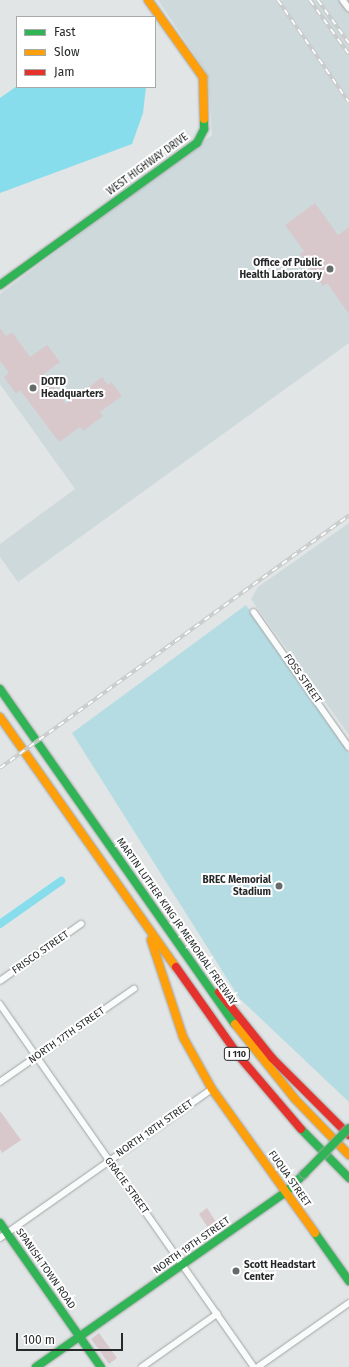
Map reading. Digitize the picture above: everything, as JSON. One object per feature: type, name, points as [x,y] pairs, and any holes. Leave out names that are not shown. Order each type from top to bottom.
[{"type":"main road","name":"WEST HIGHWAY DRIVE","points":[[0,285],[197,142],[201,135],[205,107],[203,77],[148,0]]},
{"type":"main road","name":"MARTIN LUTHER KING JR MEMORIAL FREEWAY","points":[[1,690],[261,1059],[349,1155]]},
{"type":"main road","name":"I 110","points":[[0,717],[140,918],[249,1070],[301,1130],[349,1178]]},
{"type":"main road","name":"FUQUA STREET","points":[[140,918],[160,966],[183,1037],[212,1089],[349,1281]]},
{"type":"main road","points":[[206,980],[230,1003],[272,1058],[349,1133]]},
{"type":"main road","name":"NORTH 19TH STREET","points":[[36,1367],[286,1192],[349,1128]]},
{"type":"main road","name":"SPANISH TOWN ROAD","points":[[0,1223],[3,1235],[80,1336],[101,1367]]},
{"type":"street","points":[[343,0],[349,8]]},
{"type":"street","name":"FOSS STREET","points":[[254,612],[349,748]]},
{"type":"street","name":"FRISCO STREET","points":[[0,981],[81,924]]},
{"type":"street","name":"NORTH 17TH STREET","points":[[0,1082],[134,989]]},
{"type":"street","name":"GRACIE STREET","points":[[0,1004],[2,1011],[37,1056],[108,1162],[183,1264],[254,1367]]},
{"type":"street","name":"NORTH 18TH STREET","points":[[3,1235],[212,1089]]},
{"type":"street","points":[[258,1367],[349,1303]]},
{"type":"street","points":[[142,1367],[217,1314]]},
{"type":"shaded area","points":[[158,0],[349,0],[349,343],[18,582],[0,557],[0,544],[75,489],[0,384],[0,294],[212,135],[208,75]]},
{"type":"shaded area","points":[[349,523],[349,735],[251,599],[258,587]]},
{"type":"shaded area","points":[[246,605],[349,753],[349,1102],[240,999],[72,733]]},
{"type":"water","points":[[16,87],[16,88],[146,88],[143,113],[132,144],[0,193],[0,98]]},
{"type":"building","name":"Office of Public Health Laboratory","points":[[315,203],[338,235],[349,227],[349,314],[327,283],[323,286],[300,254],[304,251],[285,225]]},
{"type":"building","name":"DOTD Headquarters","points":[[0,328],[6,336],[12,332],[30,357],[47,345],[60,362],[44,374],[66,404],[102,377],[108,385],[111,382],[122,396],[100,412],[103,416],[83,431],[80,427],[59,442],[20,390],[16,394],[4,377],[9,373],[0,361]]},
{"type":"building","points":[[0,1111],[21,1140],[2,1153],[0,1149]]},
{"type":"building","points":[[207,1208],[218,1225],[210,1231],[199,1214]]},
{"type":"building","points":[[99,1333],[117,1358],[109,1364],[91,1339]]},
{"type":"waterway","points":[[0,924],[61,881]]},
{"type":"railway","points":[[278,0],[349,102]]},
{"type":"railway","points":[[310,0],[349,54]]},
{"type":"railway","points":[[318,0],[349,43]]},
{"type":"railway","points":[[0,768],[349,515]]},
{"type":"traffic: fast","points":[[0,285],[197,143],[204,129],[204,119]]},
{"type":"traffic: fast","points":[[0,689],[235,1024]]},
{"type":"traffic: fast","points":[[304,1174],[349,1128]]},
{"type":"traffic: fast","points":[[301,1129],[349,1178]]},
{"type":"traffic: fast","points":[[36,1367],[286,1192],[304,1174]]},
{"type":"traffic: fast","points":[[0,1223],[101,1367]]},
{"type":"traffic: fast","points":[[315,1233],[349,1281]]},
{"type":"traffic: slow","points":[[148,0],[203,77],[204,119]]},
{"type":"traffic: slow","points":[[0,717],[176,967]]},
{"type":"traffic: slow","points":[[151,940],[183,1037],[212,1089]]},
{"type":"traffic: slow","points":[[235,1024],[295,1099],[349,1155]]},
{"type":"traffic: slow","points":[[212,1089],[315,1233]]},
{"type":"traffic: jam","points":[[176,967],[238,1055],[301,1129]]},
{"type":"traffic: jam","points":[[219,992],[272,1058],[349,1135]]},
{"type":"place","name":"Office of Public Health Laboratory","points":[[330,269]]},
{"type":"place","name":"DOTD Headquarters","points":[[33,388]]},
{"type":"place","name":"BREC Memorial Stadium","points":[[279,886]]},
{"type":"place","name":"Scott Headstart Center","points":[[236,1271]]}]
